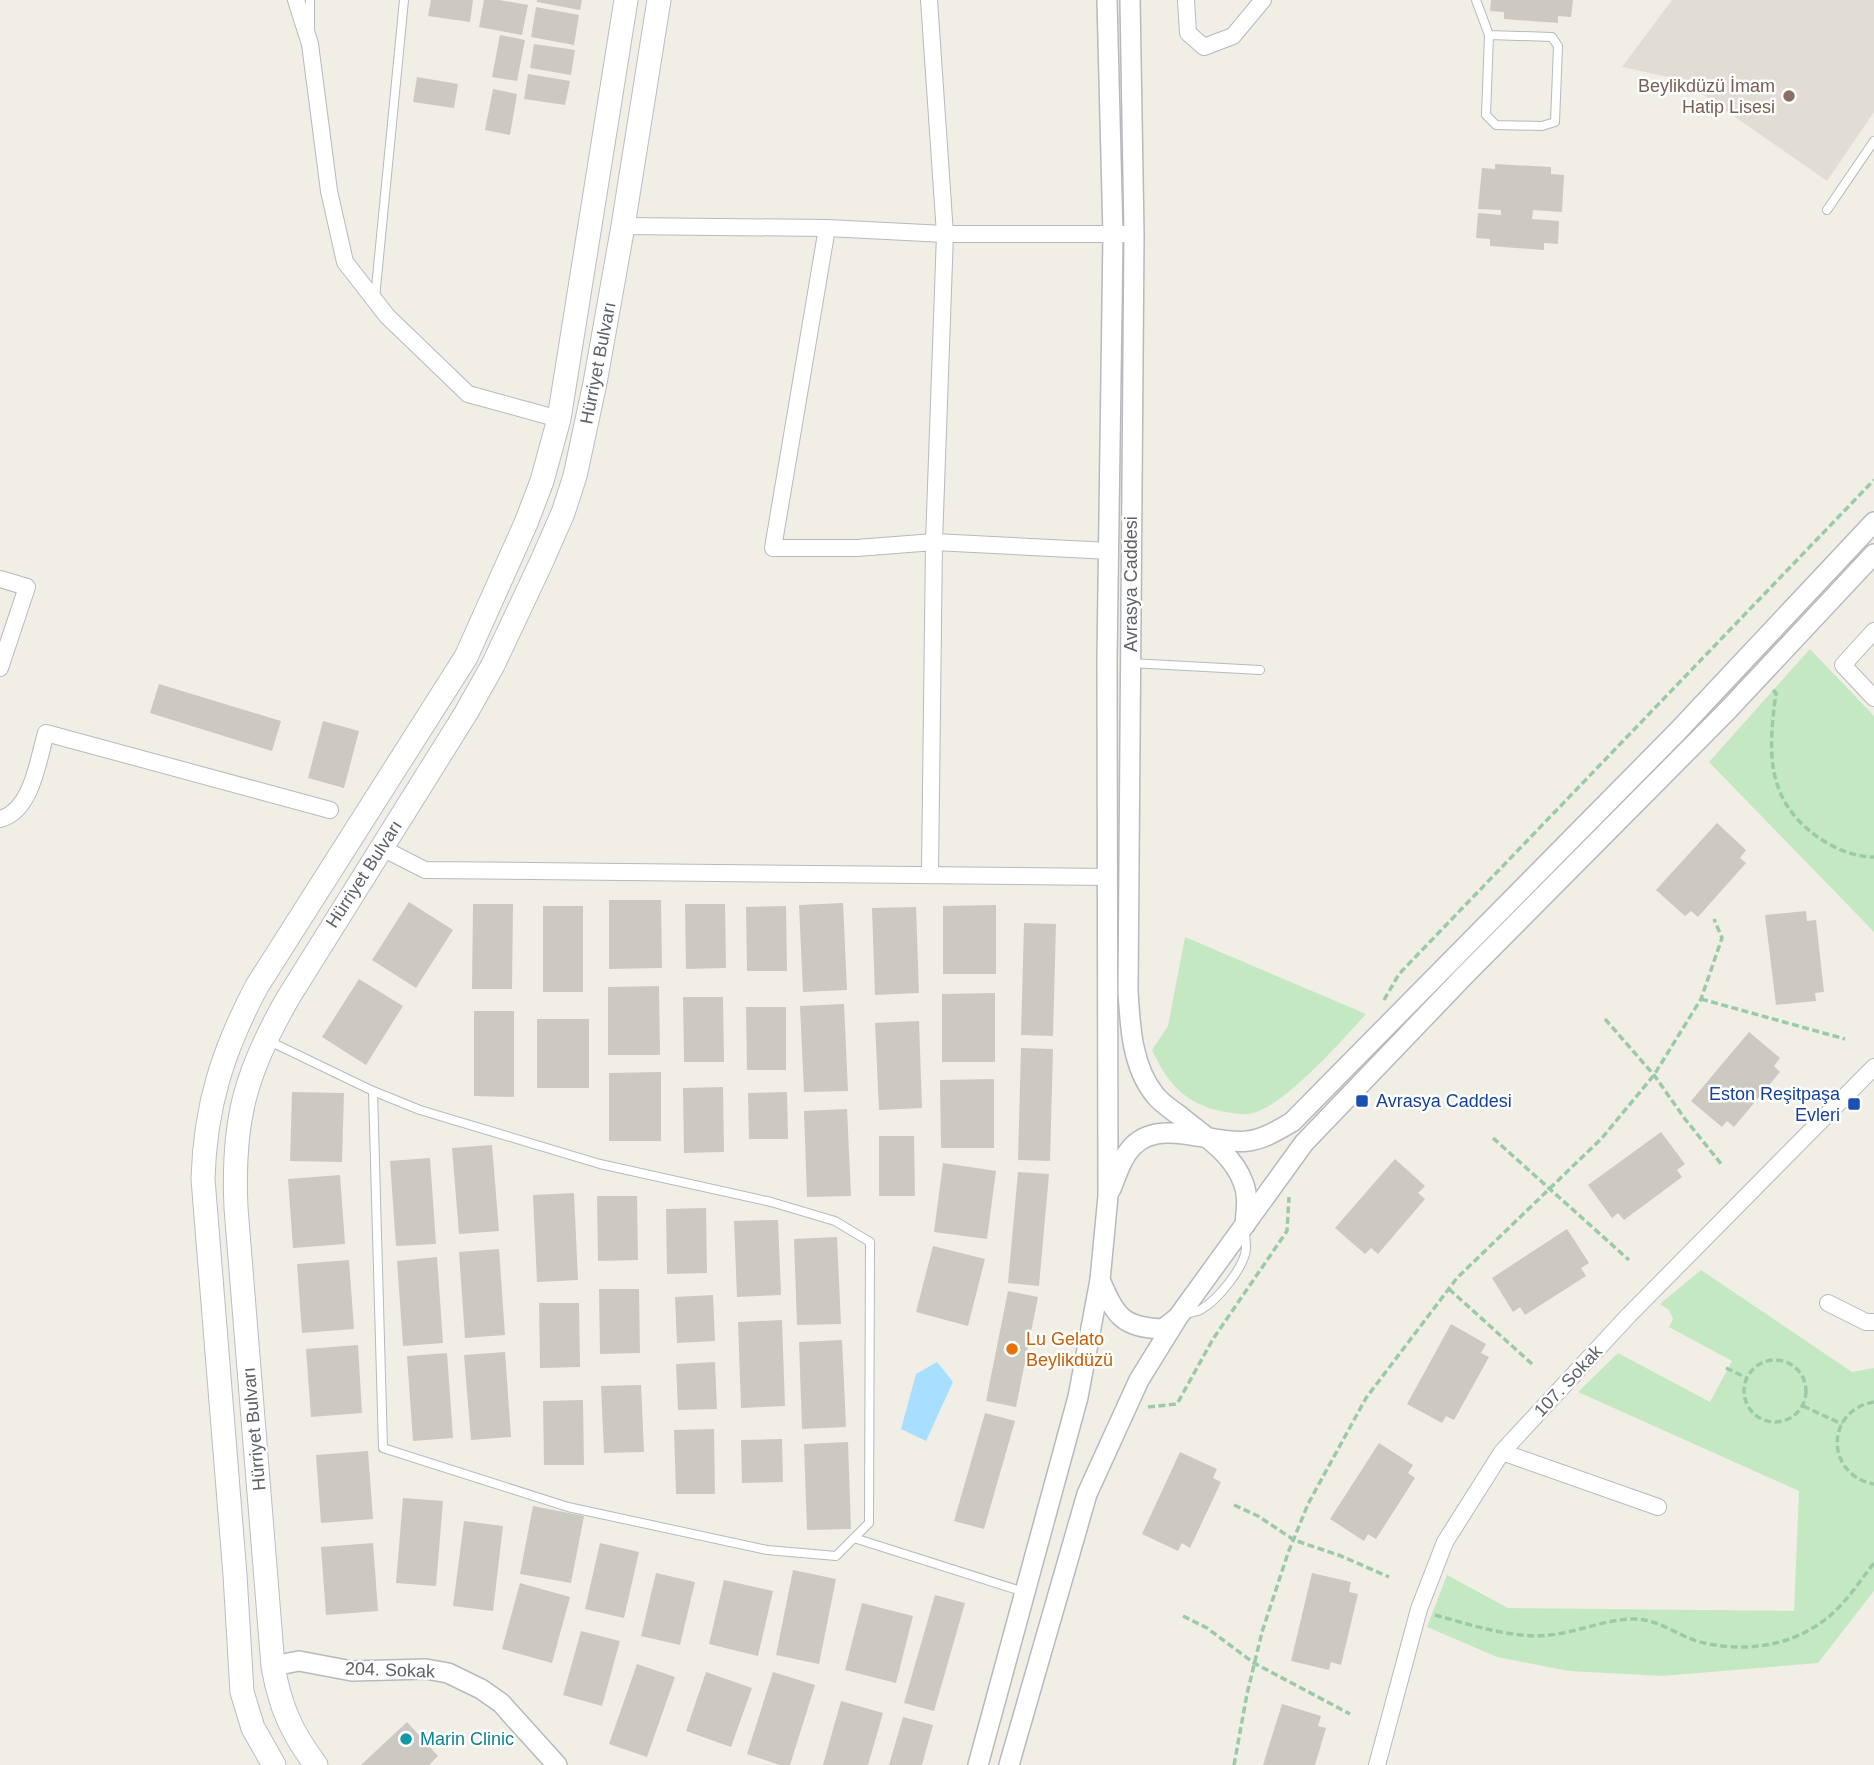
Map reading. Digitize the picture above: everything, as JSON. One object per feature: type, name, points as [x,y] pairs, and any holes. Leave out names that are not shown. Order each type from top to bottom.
[{"type":"main road","name":"Hürriyet Bulvarı","points":[[274,1765],[253,1728],[242,1692],[203,1178],[209,1109],[221,1065],[236,1026],[257,986],[466,657],[542,481],[559,419],[626,0]]},
{"type":"main road","name":"Hürriyet Bulvarı","points":[[316,1765],[288,1722],[278,1695],[273,1666],[234,1166],[244,1094],[264,1039],[493,665],[562,513],[586,429],[623,226],[659,0]]},
{"type":"street","points":[[296,0],[310,44],[329,191],[345,262],[387,316],[468,394],[559,419]]},
{"type":"street","points":[[929,0],[944,234],[933,542],[930,873]]},
{"type":"street","points":[[978,1765],[1078,1397],[1100,1280],[1108,1196],[1107,657],[1114,235],[1107,0]]},
{"type":"street","name":"Avrasya Caddesi","points":[[1129,0],[1134,233],[1128,991],[1130,1023],[1139,1068],[1155,1096],[1207,1139]]},
{"type":"street","points":[[1186,0],[1188,33],[1205,47],[1233,36],[1263,0]]},
{"type":"street","points":[[623,226],[827,228],[944,234],[1134,233]]},
{"type":"street","points":[[827,228],[773,548],[857,548],[933,542],[1110,551]]},
{"type":"street","points":[[1108,1196],[1123,1161],[1134,1145],[1149,1136],[1166,1132],[1207,1139],[1246,1141],[1271,1134],[1292,1122],[1677,732],[1874,522]]},
{"type":"street","points":[[1009,1765],[1087,1494],[1139,1380],[1178,1317],[1304,1143],[1456,984],[1727,711],[1874,554]]},
{"type":"street","points":[[0,579],[27,586],[0,667]]},
{"type":"street","points":[[1874,631],[1843,664],[1874,698]]},
{"type":"street","points":[[0,819],[18,810],[29,790],[46,733],[330,810]]},
{"type":"street","points":[[382,848],[425,870],[930,873],[1108,877]]},
{"type":"street","name":"107. Sokak","points":[[1377,1765],[1419,1609],[1445,1542],[1502,1452],[1629,1315],[1874,1068]]},
{"type":"street","points":[[1207,1139],[1233,1163],[1243,1182],[1247,1201],[1245,1225]]},
{"type":"street","points":[[1100,1280],[1114,1311],[1126,1321],[1147,1328],[1163,1329],[1178,1317]]},
{"type":"street","points":[[1828,1303],[1866,1322],[1874,1321]]},
{"type":"street","points":[[1502,1452],[1658,1507]]},
{"type":"street","name":"204. Sokak","points":[[273,1666],[299,1661],[352,1671],[426,1669],[449,1673],[481,1689],[501,1703],[557,1765]]},
{"type":"lane","points":[[310,0],[310,44]]},
{"type":"lane","points":[[375,301],[404,0]]},
{"type":"lane","points":[[1476,0],[1489,35],[1486,114],[1496,125],[1542,126],[1555,122],[1558,46],[1552,37],[1489,35]]},
{"type":"lane","points":[[1827,210],[1874,141]]},
{"type":"lane","points":[[1131,663],[1261,670]]},
{"type":"lane","points":[[264,1039],[373,1091],[420,1110],[600,1164],[771,1202],[835,1221],[870,1241],[869,1523],[836,1556],[767,1550],[568,1507],[383,1448],[373,1091]]},
{"type":"lane","points":[[854,1538],[1024,1592]]},
{"type":"path","points":[[1378,1010],[1399,974],[1874,480]]},
{"type":"path","points":[[1769,685],[1776,693],[1770,756],[1775,783],[1786,806],[1806,828],[1828,844],[1853,855],[1874,857]]},
{"type":"path","points":[[1234,1765],[1262,1632],[1294,1540],[1308,1504],[1366,1398],[1449,1289],[1480,1254],[1602,1138],[1654,1075],[1702,999],[1722,938],[1714,919]]},
{"type":"path","points":[[1702,999],[1845,1039]]},
{"type":"path","points":[[1605,1019],[1654,1075],[1722,1165]]},
{"type":"path","points":[[1493,1138],[1629,1260]]},
{"type":"path","points":[[1141,1410],[1151,1406],[1177,1404],[1213,1339],[1287,1231],[1289,1192]]},
{"type":"path","points":[[1449,1289],[1532,1364]]},
{"type":"path","points":[[1780,1360],[1790,1363],[1804,1377],[1807,1387],[1803,1406],[1797,1415],[1777,1423],[1756,1416],[1745,1398],[1747,1378],[1761,1363],[1780,1360]]},
{"type":"path","points":[[1726,1368],[1747,1378]]},
{"type":"path","points":[[1874,1402],[1852,1410],[1838,1434],[1837,1448],[1841,1462],[1849,1472],[1859,1480],[1874,1484]]},
{"type":"path","points":[[1803,1406],[1842,1424]]},
{"type":"path","points":[[1234,1505],[1258,1516],[1294,1540],[1341,1556],[1389,1577]]},
{"type":"path","points":[[1419,1609],[1454,1620],[1527,1635],[1568,1633],[1587,1626],[1635,1619],[1667,1627],[1702,1643],[1762,1647],[1786,1642],[1814,1629],[1841,1605],[1874,1563]]},
{"type":"path","points":[[1182,1616],[1207,1628],[1254,1663],[1350,1714]]},
{"type":"shaded area","name":"Beylikdüzü İmam Hatip Lisesi","points":[[1672,0],[1874,0],[1874,112],[1827,181],[1682,80],[1622,67]]},
{"type":"green space","points":[[1810,649],[1874,716],[1874,932],[1709,762]]},
{"type":"green space","points":[[1185,937],[1366,1014],[1294,1088],[1262,1110],[1240,1114],[1204,1106],[1176,1088],[1152,1050],[1168,1026]]},
{"type":"green space","points":[[1701,1270],[1852,1372],[1874,1368],[1874,1591],[1818,1663],[1662,1676],[1569,1671],[1497,1657],[1427,1627],[1447,1575],[1508,1608],[1794,1611],[1799,1491],[1578,1392],[1618,1353],[1710,1402],[1732,1361],[1669,1327],[1673,1319],[1669,1310],[1660,1304]]},
{"type":"water","points":[[937,1362],[953,1382],[926,1441],[901,1429],[916,1374]]},
{"type":"building","points":[[431,0],[473,0],[470,22],[428,16]]},
{"type":"building","points":[[484,0],[528,5],[522,35],[479,27]]},
{"type":"building","points":[[537,0],[582,0],[580,10]]},
{"type":"building","points":[[1491,0],[1573,0],[1571,17],[1558,16],[1558,23],[1504,19],[1504,12],[1490,11]]},
{"type":"building","points":[[536,7],[579,15],[574,45],[531,37]]},
{"type":"building","points":[[500,35],[525,40],[517,81],[492,77]]},
{"type":"building","points":[[534,44],[575,50],[571,75],[530,68]]},
{"type":"building","points":[[528,74],[570,81],[565,105],[524,99]]},
{"type":"building","points":[[417,77],[458,84],[454,108],[413,102]]},
{"type":"building","points":[[493,89],[517,94],[510,135],[485,130]]},
{"type":"building","points":[[1495,164],[1551,167],[1551,174],[1564,175],[1562,212],[1533,210],[1532,219],[1559,221],[1558,244],[1544,243],[1544,250],[1490,246],[1490,239],[1476,238],[1478,213],[1501,215],[1501,210],[1478,209],[1482,168],[1495,169]]},
{"type":"building","points":[[159,684],[281,721],[272,751],[150,713]]},
{"type":"building","points":[[323,721],[359,731],[344,788],[308,778]]},
{"type":"building","points":[[1717,823],[1746,850],[1740,858],[1746,863],[1698,917],[1691,911],[1685,916],[1656,890]]},
{"type":"building","points":[[609,900],[661,900],[662,968],[609,969]]},
{"type":"building","points":[[409,902],[453,930],[416,988],[372,960]]},
{"type":"building","points":[[843,903],[847,990],[803,992],[799,905]]},
{"type":"building","points":[[473,904],[513,904],[512,989],[472,989]]},
{"type":"building","points":[[685,904],[725,904],[726,968],[686,969]]},
{"type":"building","points":[[996,905],[996,974],[943,974],[943,906]]},
{"type":"building","points":[[543,906],[583,906],[583,992],[543,992]]},
{"type":"building","points":[[786,906],[787,971],[747,971],[746,907]]},
{"type":"building","points":[[916,907],[919,993],[875,995],[872,908]]},
{"type":"building","points":[[1806,911],[1807,921],[1816,920],[1824,992],[1815,993],[1816,1001],[1776,1005],[1765,915]]},
{"type":"building","points":[[1024,923],[1056,924],[1053,1036],[1021,1035]]},
{"type":"building","points":[[359,979],[403,1006],[366,1065],[322,1037]]},
{"type":"building","points":[[659,986],[660,1055],[608,1055],[608,987]]},
{"type":"building","points":[[995,993],[995,1062],[942,1062],[942,994]]},
{"type":"building","points":[[683,997],[723,997],[724,1062],[684,1062]]},
{"type":"building","points":[[844,1004],[848,1091],[804,1092],[800,1006]]},
{"type":"building","points":[[746,1007],[786,1007],[786,1070],[747,1070]]},
{"type":"building","points":[[474,1011],[514,1011],[514,1097],[474,1096]]},
{"type":"building","points":[[537,1019],[589,1019],[589,1088],[537,1088]]},
{"type":"building","points":[[919,1021],[922,1108],[879,1110],[875,1023]]},
{"type":"building","points":[[1749,1032],[1780,1058],[1774,1066],[1780,1072],[1734,1127],[1727,1121],[1722,1127],[1691,1101]]},
{"type":"building","points":[[1021,1048],[1053,1049],[1050,1161],[1018,1160]]},
{"type":"building","points":[[661,1072],[661,1141],[609,1141],[609,1073]]},
{"type":"building","points":[[994,1079],[994,1148],[941,1148],[940,1080]]},
{"type":"building","points":[[723,1087],[724,1152],[684,1153],[683,1088]]},
{"type":"building","points":[[292,1092],[344,1093],[342,1162],[290,1161]]},
{"type":"building","points":[[787,1092],[788,1139],[749,1139],[748,1093]]},
{"type":"building","points":[[847,1109],[851,1196],[807,1197],[804,1111]]},
{"type":"building","points":[[1661,1132],[1685,1164],[1677,1170],[1682,1177],[1624,1220],[1618,1213],[1612,1218],[1588,1185]]},
{"type":"building","points":[[879,1136],[914,1136],[915,1196],[879,1196]]},
{"type":"building","points":[[492,1145],[499,1231],[459,1234],[452,1148]]},
{"type":"building","points":[[430,1158],[436,1244],[396,1246],[390,1161]]},
{"type":"building","points":[[1395,1159],[1425,1186],[1418,1193],[1425,1199],[1378,1254],[1371,1248],[1365,1254],[1335,1228]]},
{"type":"building","points":[[943,1163],[996,1171],[987,1239],[934,1232]]},
{"type":"building","points":[[1018,1172],[1049,1174],[1039,1286],[1008,1283]]},
{"type":"building","points":[[340,1175],[345,1244],[293,1248],[288,1179]]},
{"type":"building","points":[[574,1193],[578,1280],[537,1282],[533,1195]]},
{"type":"building","points":[[597,1196],[637,1196],[638,1260],[598,1261]]},
{"type":"building","points":[[706,1208],[707,1273],[667,1274],[666,1209]]},
{"type":"building","points":[[778,1220],[781,1295],[737,1297],[734,1221]]},
{"type":"building","points":[[1567,1229],[1589,1263],[1581,1268],[1586,1276],[1525,1315],[1520,1307],[1513,1312],[1492,1278]]},
{"type":"building","points":[[837,1237],[841,1324],[797,1325],[794,1239]]},
{"type":"building","points":[[933,1246],[985,1259],[968,1326],[916,1312]]},
{"type":"building","points":[[499,1249],[505,1335],[465,1338],[459,1252]]},
{"type":"building","points":[[437,1257],[443,1343],[403,1346],[397,1261]]},
{"type":"building","points":[[349,1260],[354,1329],[302,1333],[297,1264]]},
{"type":"building","points":[[599,1289],[639,1289],[640,1353],[600,1354]]},
{"type":"building","name":"Lu Gelato Beylikdüzü","points":[[1008,1291],[1038,1297],[1016,1407],[986,1401]]},
{"type":"building","points":[[713,1295],[715,1341],[677,1343],[675,1297]]},
{"type":"building","points":[[539,1303],[579,1303],[580,1367],[540,1368]]},
{"type":"building","points":[[782,1320],[785,1406],[741,1408],[738,1322]]},
{"type":"building","points":[[1451,1324],[1486,1344],[1481,1353],[1489,1357],[1454,1420],[1446,1416],[1442,1423],[1407,1404]]},
{"type":"building","points":[[842,1340],[846,1427],[802,1429],[799,1342]]},
{"type":"building","points":[[358,1345],[362,1413],[311,1417],[306,1349]]},
{"type":"building","points":[[505,1352],[511,1437],[471,1440],[464,1355]]},
{"type":"building","points":[[447,1353],[453,1438],[413,1441],[407,1356]]},
{"type":"building","points":[[715,1362],[717,1409],[678,1410],[676,1364]]},
{"type":"building","points":[[641,1385],[644,1452],[604,1453],[601,1386]]},
{"type":"building","points":[[583,1400],[584,1465],[544,1465],[543,1401]]},
{"type":"building","points":[[985,1413],[1015,1421],[984,1529],[954,1521]]},
{"type":"building","points":[[714,1429],[715,1494],[676,1494],[674,1430]]},
{"type":"building","points":[[782,1439],[783,1482],[742,1483],[741,1440]]},
{"type":"building","points":[[848,1442],[851,1529],[807,1530],[804,1444]]},
{"type":"building","points":[[1379,1443],[1413,1465],[1408,1473],[1415,1478],[1376,1539],[1368,1534],[1364,1541],[1330,1519]]},
{"type":"building","points":[[368,1451],[373,1519],[321,1523],[316,1455]]},
{"type":"building","points":[[1180,1452],[1217,1469],[1213,1478],[1221,1482],[1190,1548],[1182,1543],[1178,1551],[1142,1534]]},
{"type":"building","points":[[403,1498],[443,1501],[436,1586],[396,1583]]},
{"type":"building","points":[[533,1506],[584,1516],[571,1583],[520,1574]]},
{"type":"building","points":[[464,1521],[503,1526],[493,1611],[453,1606]]},
{"type":"building","points":[[373,1543],[378,1611],[326,1615],[321,1547]]},
{"type":"building","points":[[600,1543],[639,1552],[624,1618],[585,1609]]},
{"type":"building","points":[[793,1570],[836,1579],[819,1664],[776,1655]]},
{"type":"building","points":[[656,1573],[695,1582],[680,1645],[641,1636]]},
{"type":"building","points":[[1312,1573],[1351,1582],[1349,1592],[1358,1594],[1341,1665],[1331,1662],[1329,1670],[1291,1661]]},
{"type":"building","points":[[724,1580],[773,1591],[758,1656],[709,1644]]},
{"type":"building","points":[[520,1583],[570,1597],[552,1663],[502,1649]]},
{"type":"building","points":[[935,1595],[965,1603],[934,1711],[904,1703]]},
{"type":"building","points":[[862,1603],[913,1616],[896,1683],[845,1670]]},
{"type":"building","points":[[581,1631],[620,1641],[602,1706],[563,1695]]},
{"type":"building","points":[[637,1664],[675,1677],[647,1757],[609,1744]]},
{"type":"building","points":[[706,1672],[752,1688],[731,1747],[686,1731]]},
{"type":"building","points":[[773,1672],[815,1685],[790,1765],[780,1765],[747,1754]]},
{"type":"building","points":[[841,1701],[883,1713],[868,1765],[823,1765]]},
{"type":"building","points":[[1282,1704],[1321,1716],[1318,1726],[1326,1728],[1315,1765],[1263,1765]]},
{"type":"building","points":[[903,1717],[933,1725],[922,1765],[889,1765]]},
{"type":"building","name":"Marin Clinic","points":[[407,1722],[438,1756],[429,1765],[361,1765]]},
{"type":"place","name":"Beylikdüzü İmam Hatip Lisesi","points":[[1789,96]]},
{"type":"place","name":"Avrasya Caddesi","points":[[1362,1101]]},
{"type":"place","name":"Eston Reşitpaşa Evleri","points":[[1854,1104]]},
{"type":"place","name":"Lu Gelato Beylikdüzü","points":[[1012,1349]]},
{"type":"place","name":"Marin Clinic","points":[[406,1739]]}]
